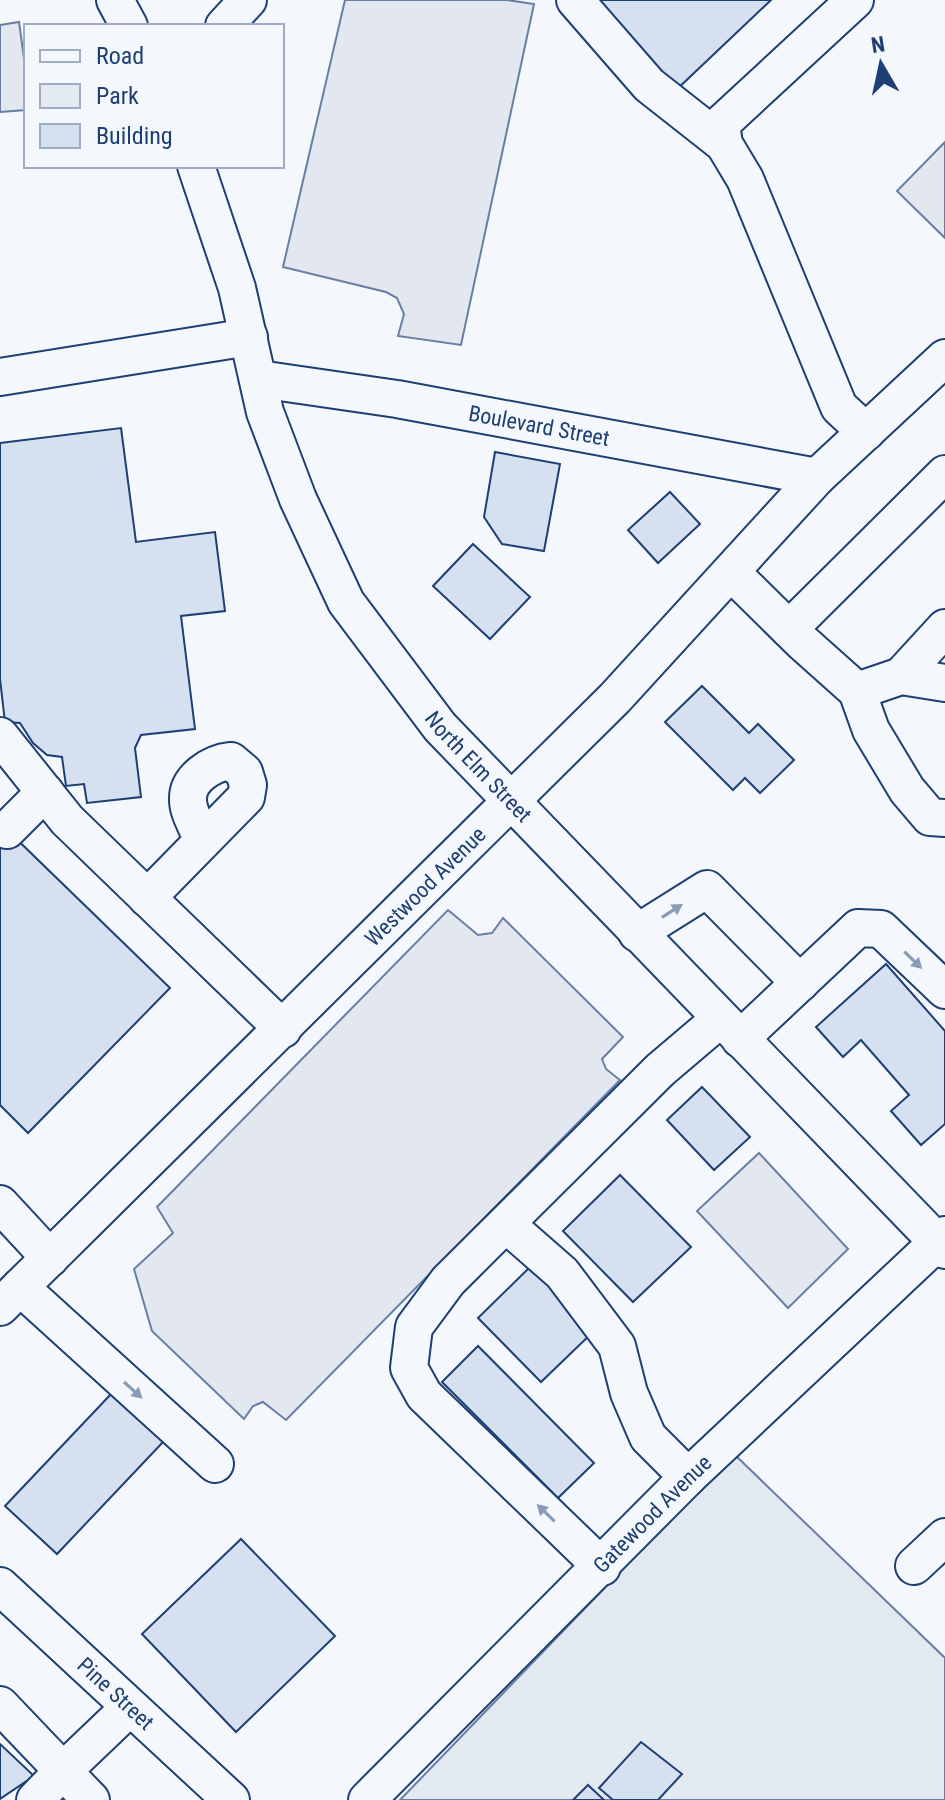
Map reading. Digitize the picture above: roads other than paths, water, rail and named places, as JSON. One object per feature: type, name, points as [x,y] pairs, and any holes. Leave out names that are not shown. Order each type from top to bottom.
[{"type":"street","points":[[115,0],[128,24]]},
{"type":"street","points":[[226,24],[248,0]]},
{"type":"street","points":[[575,0],[649,85],[724,144],[745,179],[839,407],[866,432]]},
{"type":"street","points":[[724,144],[721,124],[855,0]]},
{"type":"street","name":"North Elm Street","points":[[197,168],[237,288],[265,412],[298,499],[346,602],[440,727],[730,1029],[942,1243]]},
{"type":"street","points":[[0,377],[249,337]]},
{"type":"street","name":"Westwood Avenue","points":[[10,1297],[615,698],[817,477],[945,358]]},
{"type":"street","name":"Boulevard Street","points":[[259,379],[397,399],[817,477]]},
{"type":"street","points":[[789,629],[945,474]]},
{"type":"street","points":[[731,572],[857,691],[871,730],[907,790],[930,817],[945,818]]},
{"type":"street","points":[[901,676],[945,628]]},
{"type":"street","points":[[857,691],[901,676],[945,683]]},
{"type":"street","points":[[0,736],[76,830],[283,1029]]},
{"type":"street","points":[[7,830],[45,792]]},
{"type":"street","points":[[147,898],[202,842]]},
{"type":"street","points":[[637,933],[707,889],[800,983]]},
{"type":"street","points":[[602,1567],[424,1395],[409,1368],[414,1327],[448,1281],[660,1070],[800,983],[858,928],[881,929],[945,990]]},
{"type":"street","points":[[0,1204],[50,1258]]},
{"type":"street","points":[[506,1224],[562,1273],[617,1346],[629,1393],[648,1437],[688,1477]]},
{"type":"street","name":"Gatewood Avenue","points":[[367,1800],[602,1567],[688,1477],[942,1243]]},
{"type":"street","points":[[10,1297],[76,1337],[215,1464]]},
{"type":"street","points":[[914,1566],[945,1537]]},
{"type":"street","name":"Pine Street","points":[[0,1586],[231,1800]]},
{"type":"street","points":[[0,1705],[91,1800]]},
{"type":"street","points":[[35,1800],[129,1708]]}]
